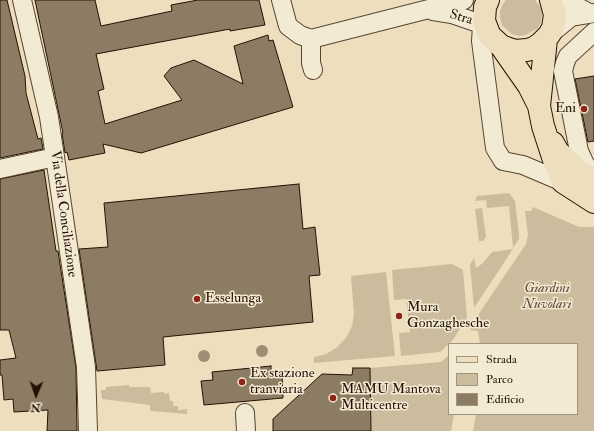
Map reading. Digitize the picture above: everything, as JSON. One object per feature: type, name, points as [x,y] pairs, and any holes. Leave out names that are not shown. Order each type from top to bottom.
[{"type":"main road","points":[[489,26],[515,51],[527,50],[540,44],[548,37],[553,28],[555,15],[551,0]]},
{"type":"main road","points":[[489,26],[528,86],[558,152],[578,170],[591,174]]},
{"type":"main road","points":[[548,37],[541,116],[554,160],[563,182],[594,202]]},
{"type":"street","name":"Via della Conciliazione","points":[[22,0],[48,117],[55,157],[86,367],[88,431]]},
{"type":"street","points":[[281,0],[288,26],[300,35],[311,39],[464,0]]},
{"type":"street","points":[[565,0],[591,13]]},
{"type":"street","name":"Stra","points":[[426,10],[452,14],[489,26]]},
{"type":"street","points":[[548,37],[571,17],[591,13]]},
{"type":"street","points":[[489,26],[481,41],[495,148],[503,161],[524,165],[563,182]]},
{"type":"street","points":[[591,174],[579,151],[563,71],[568,56],[594,32]]},
{"type":"street","points":[[311,39],[311,63],[313,70]]},
{"type":"street","points":[[0,168],[55,157]]},
{"type":"street","points":[[245,413],[246,431]]},
{"type":"green space","points":[[506,0],[535,0],[541,8],[542,15],[538,28],[526,35],[519,36],[512,34],[507,30],[502,25],[500,18],[500,11]]},
{"type":"green space","points":[[509,193],[515,201],[519,234],[519,239],[513,248],[509,206],[487,208],[486,200],[475,201],[477,196]]},
{"type":"green space","name":"Giardini Nuvolari","points":[[533,207],[579,227],[594,227],[594,431],[473,431],[476,415],[578,415],[578,343],[480,343],[478,331],[470,330],[480,312],[526,244],[528,235],[525,211],[531,211]]},
{"type":"green space","points":[[482,208],[486,237],[483,241],[479,241],[475,209]]},
{"type":"green space","points":[[513,249],[474,308],[470,265],[474,258],[476,268],[483,263],[492,252]]},
{"type":"green space","points":[[452,264],[463,270],[467,317],[453,340],[440,352],[401,356],[399,333],[410,332],[406,299],[394,300],[392,270]]},
{"type":"green space","points":[[386,272],[395,356],[314,363],[314,357],[326,354],[336,348],[346,338],[352,326],[354,314],[351,276]]},
{"type":"green space","points":[[448,356],[448,415],[454,415],[451,431],[371,431],[370,368],[441,362]]},
{"type":"green space","points":[[129,385],[129,387],[150,387],[151,393],[169,393],[170,401],[173,401],[173,406],[178,406],[178,410],[187,409],[187,414],[150,411],[150,405],[102,399],[101,390],[106,390],[106,387]]},
{"type":"building","points":[[0,0],[7,0],[25,76],[26,93],[38,139],[41,138],[43,149],[0,158]]},
{"type":"building","points":[[35,0],[95,0],[101,26],[172,11],[171,5],[198,0],[259,0],[265,25],[230,31],[230,29],[96,54],[104,89],[98,91],[105,124],[182,100],[164,76],[171,68],[194,60],[243,84],[234,46],[268,35],[269,41],[273,40],[293,107],[141,153],[103,144],[105,153],[69,160],[67,152],[65,153],[63,133]]},
{"type":"building","points":[[594,76],[594,141],[588,142],[575,79]]},
{"type":"building","points":[[44,170],[76,368],[77,431],[47,431],[48,410],[14,412],[13,399],[4,400],[2,375],[0,375],[0,360],[16,358],[9,330],[0,330],[0,179]]},
{"type":"building","name":"Esselunga","points":[[299,184],[303,229],[315,227],[320,275],[309,276],[313,322],[163,337],[165,365],[97,371],[79,249],[108,247],[104,203]]},
{"type":"building","name":"Ex stazione tranviaria","points":[[271,366],[271,374],[282,373],[283,398],[204,405],[201,381],[213,380],[212,372]]},
{"type":"building","name":"MAMU Mantova Multicentre","points":[[353,368],[370,368],[371,431],[273,431],[273,419],[322,374],[352,375]]},
{"type":"place","name":"Eni","points":[[584,109]]},
{"type":"place","name":"Esselunga","points":[[197,299]]},
{"type":"place","name":"Mura Gonzaghesche","points":[[399,316]]},
{"type":"place","name":"Ex stazione tranviaria","points":[[242,382]]},
{"type":"place","name":"MAMU Mantova Multicentre","points":[[333,398]]}]
